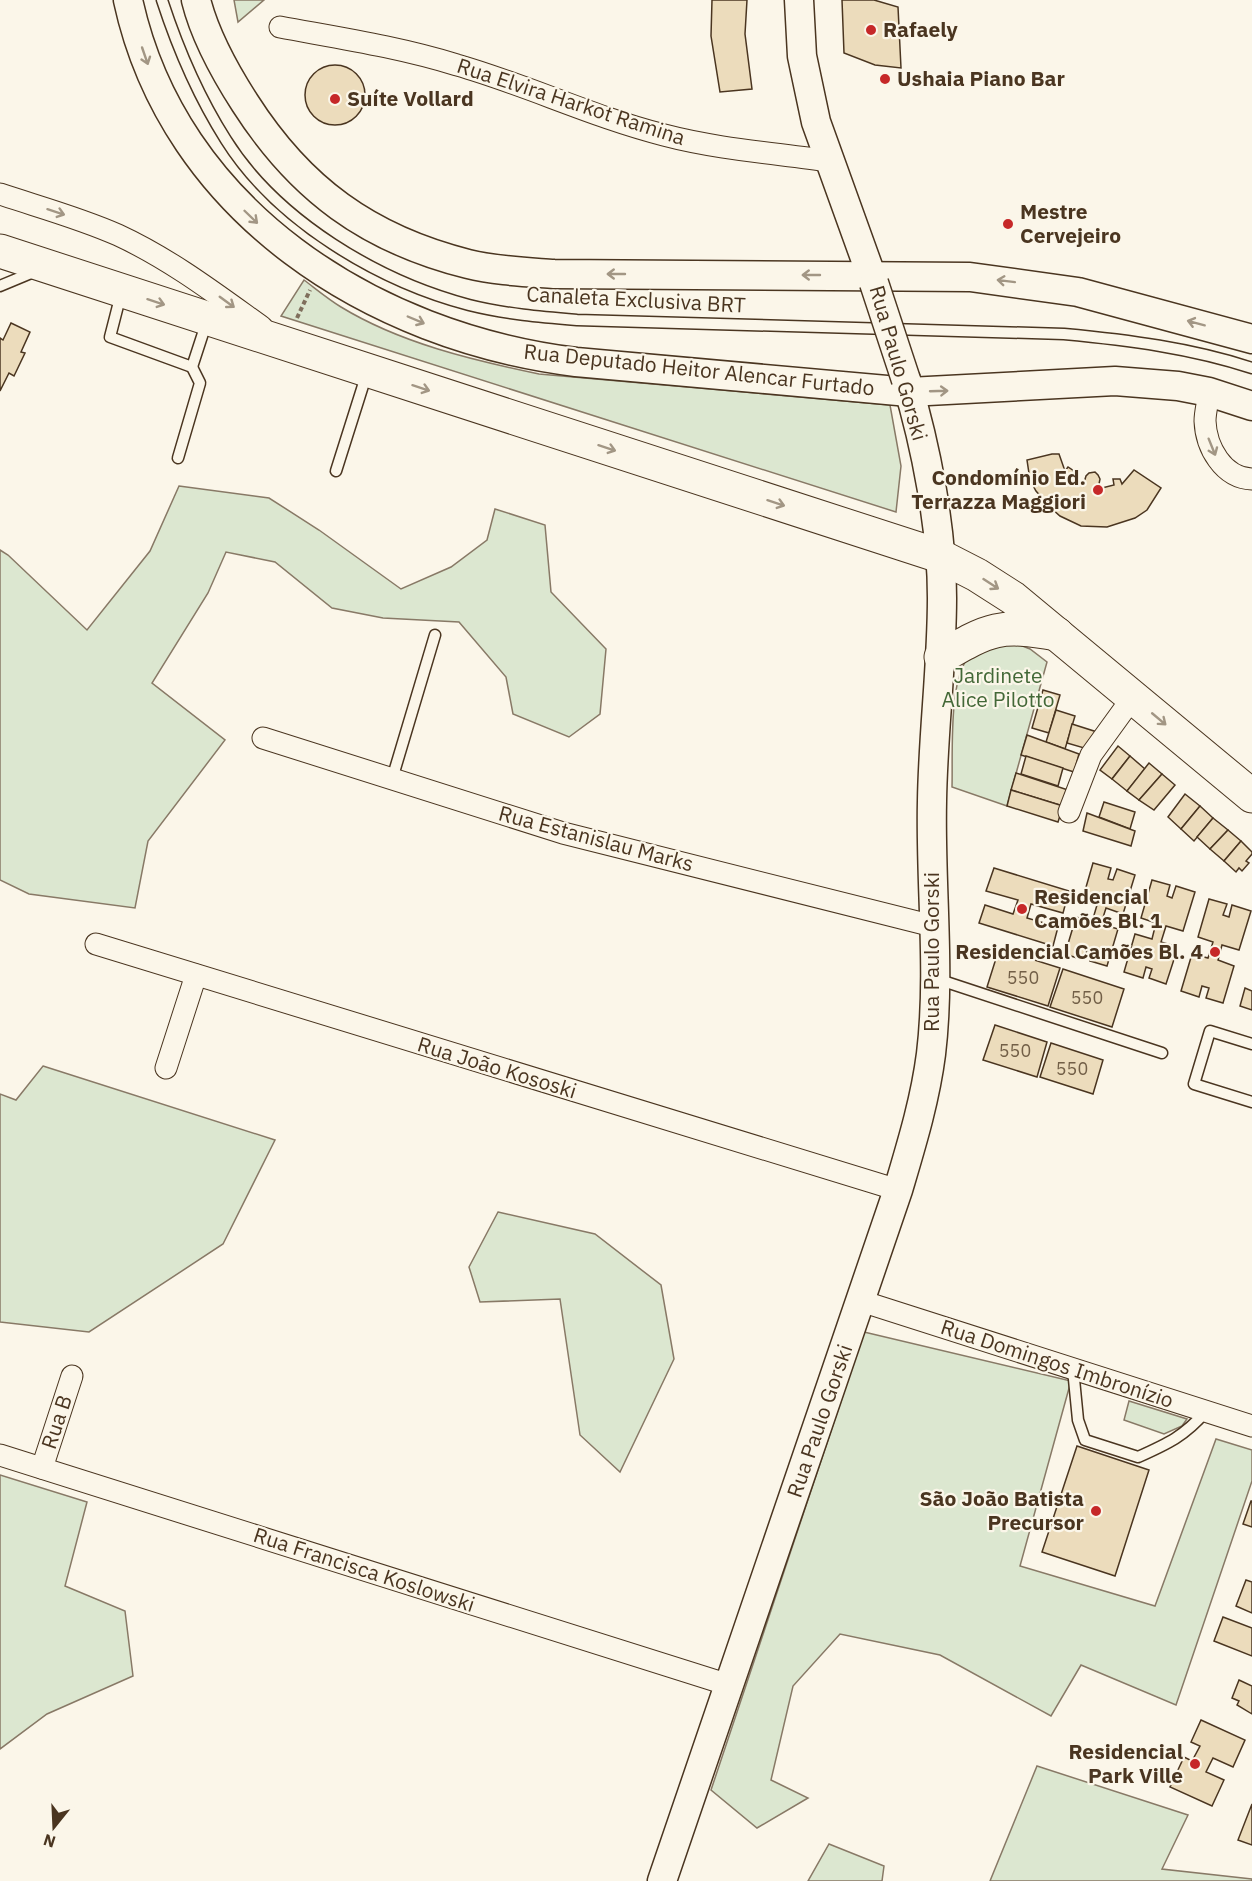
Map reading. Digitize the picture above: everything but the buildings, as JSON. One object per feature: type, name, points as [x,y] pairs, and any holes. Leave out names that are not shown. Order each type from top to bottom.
[{"type":"main road","points":[[0,252],[940,556],[977,575],[1013,598],[1252,796]]},
{"type":"main road","points":[[941,657],[978,635],[998,629],[1024,628],[1058,635]]},
{"type":"street","name":"Rua Deputado Heitor Alencar Furtado","points":[[128,0],[152,77],[178,127],[214,178],[252,218],[286,247],[320,270],[396,311],[447,333],[497,348],[543,358],[908,386],[1115,381],[1178,386],[1209,392],[1252,406]]},
{"type":"street","points":[[196,0],[214,49],[236,89],[261,128],[292,166],[329,199],[375,230],[418,249],[470,265],[554,274],[873,279],[970,277],[1041,286],[1110,300],[1252,339]]},
{"type":"street","name":"Rua Paulo Gorski","points":[[662,1881],[898,1191],[925,1090],[931,1054],[934,978],[932,795],[941,657],[940,556],[930,483],[908,386],[873,279],[830,161],[809,92],[802,56],[799,0]]},
{"type":"street","name":"Rua Elvira Harkot Ramina","points":[[280,27],[458,64],[620,122],[664,135],[694,142],[830,161]]},
{"type":"street","points":[[0,194],[119,235],[207,288],[284,343]]},
{"type":"street","points":[[1209,392],[1205,420],[1209,441],[1218,461],[1233,473],[1252,479]]},
{"type":"street","points":[[1069,812],[1091,755],[1133,697]]},
{"type":"street","name":"Rua Estanislau Marks","points":[[263,738],[563,833],[933,926]]},
{"type":"street","name":"Rua João Kososki","points":[[96,944],[898,1191]]},
{"type":"street","points":[[166,1068],[196,975]]},
{"type":"street","name":"Rua Domingos Imbronízio","points":[[861,1301],[1252,1426]]},
{"type":"street","name":"Rua B","points":[[42,1468],[72,1376]]},
{"type":"street","name":"Rua Francisca Koslowski","points":[[0,1455],[729,1685]]},
{"type":"lane","name":"Canaleta Exclusiva BRT","points":[[162,0],[177,44],[198,90],[226,141],[255,178],[285,207],[325,240],[364,263],[414,286],[468,304],[529,316],[577,320],[1064,334],[1128,340],[1180,349],[1252,368]]},
{"type":"lane","points":[[0,286],[47,266]]},
{"type":"lane","points":[[122,291],[110,337],[192,367],[200,383],[178,458]]},
{"type":"lane","points":[[192,367],[208,319]]},
{"type":"lane","points":[[336,471],[368,370]]},
{"type":"lane","points":[[392,779],[435,635]]},
{"type":"lane","points":[[934,978],[1162,1053]]},
{"type":"lane","points":[[1252,1044],[1210,1031],[1194,1084],[1252,1102]]},
{"type":"lane","points":[[1073,1369],[1078,1419],[1084,1440],[1138,1457],[1191,1429],[1206,1412]]},
{"type":"path","points":[[284,343],[320,270]]},
{"type":"green space","points":[[234,0],[264,0],[238,22]]},
{"type":"green space","points":[[304,280],[341,307],[387,331],[437,349],[539,374],[890,405],[901,466],[896,512],[281,316]]},
{"type":"green space","points":[[179,486],[269,498],[319,530],[401,589],[451,567],[487,540],[495,509],[545,525],[551,592],[606,649],[600,714],[569,737],[513,714],[506,677],[459,622],[383,618],[332,608],[275,562],[226,552],[208,593],[152,683],[225,740],[148,841],[135,908],[29,894],[0,880],[0,550],[87,630],[150,551]]},
{"type":"green space","name":"Jardinete Alice Pilotto","points":[[1015,643],[1030,649],[1047,662],[1007,806],[952,787],[952,737],[955,698],[963,666],[975,652]]},
{"type":"green space","points":[[43,1066],[275,1140],[223,1244],[89,1332],[0,1322],[0,1094],[16,1100]]},
{"type":"green space","points":[[498,1212],[595,1234],[661,1285],[674,1359],[620,1472],[580,1435],[560,1299],[480,1302],[469,1267]]},
{"type":"green space","points":[[864,1332],[1071,1381],[1020,1566],[1155,1606],[1216,1439],[1252,1450],[1252,1481],[1176,1705],[1081,1665],[1051,1716],[940,1655],[840,1634],[793,1686],[771,1780],[808,1798],[757,1828],[711,1790]]},
{"type":"green space","points":[[1129,1401],[1187,1419],[1182,1426],[1164,1434],[1124,1420]]},
{"type":"green space","points":[[0,1475],[87,1502],[65,1586],[125,1611],[133,1676],[47,1714],[0,1749]]},
{"type":"green space","points":[[1037,1766],[1188,1815],[1162,1869],[1252,1879],[1252,1881],[990,1881]]},
{"type":"green space","points":[[829,1844],[884,1866],[882,1881],[808,1881]]},
{"type":"place","name":"Rafaely","points":[[871,30]]},
{"type":"place","name":"Ushaia Piano Bar","points":[[885,79]]},
{"type":"place","name":"Suíte Vollard","points":[[335,99]]},
{"type":"place","name":"Mestre Cervejeiro","points":[[1008,224]]},
{"type":"place","name":"Condomínio Ed. Terrazza Maggiori","points":[[1098,490]]},
{"type":"place","name":"Residencial Camões Bl. 1","points":[[1022,909]]},
{"type":"place","name":"Residencial Camões Bl. 4","points":[[1215,952]]},
{"type":"place","name":"São João Batista Precursor","points":[[1096,1511]]},
{"type":"place","name":"Residencial Park Ville","points":[[1195,1764]]}]
